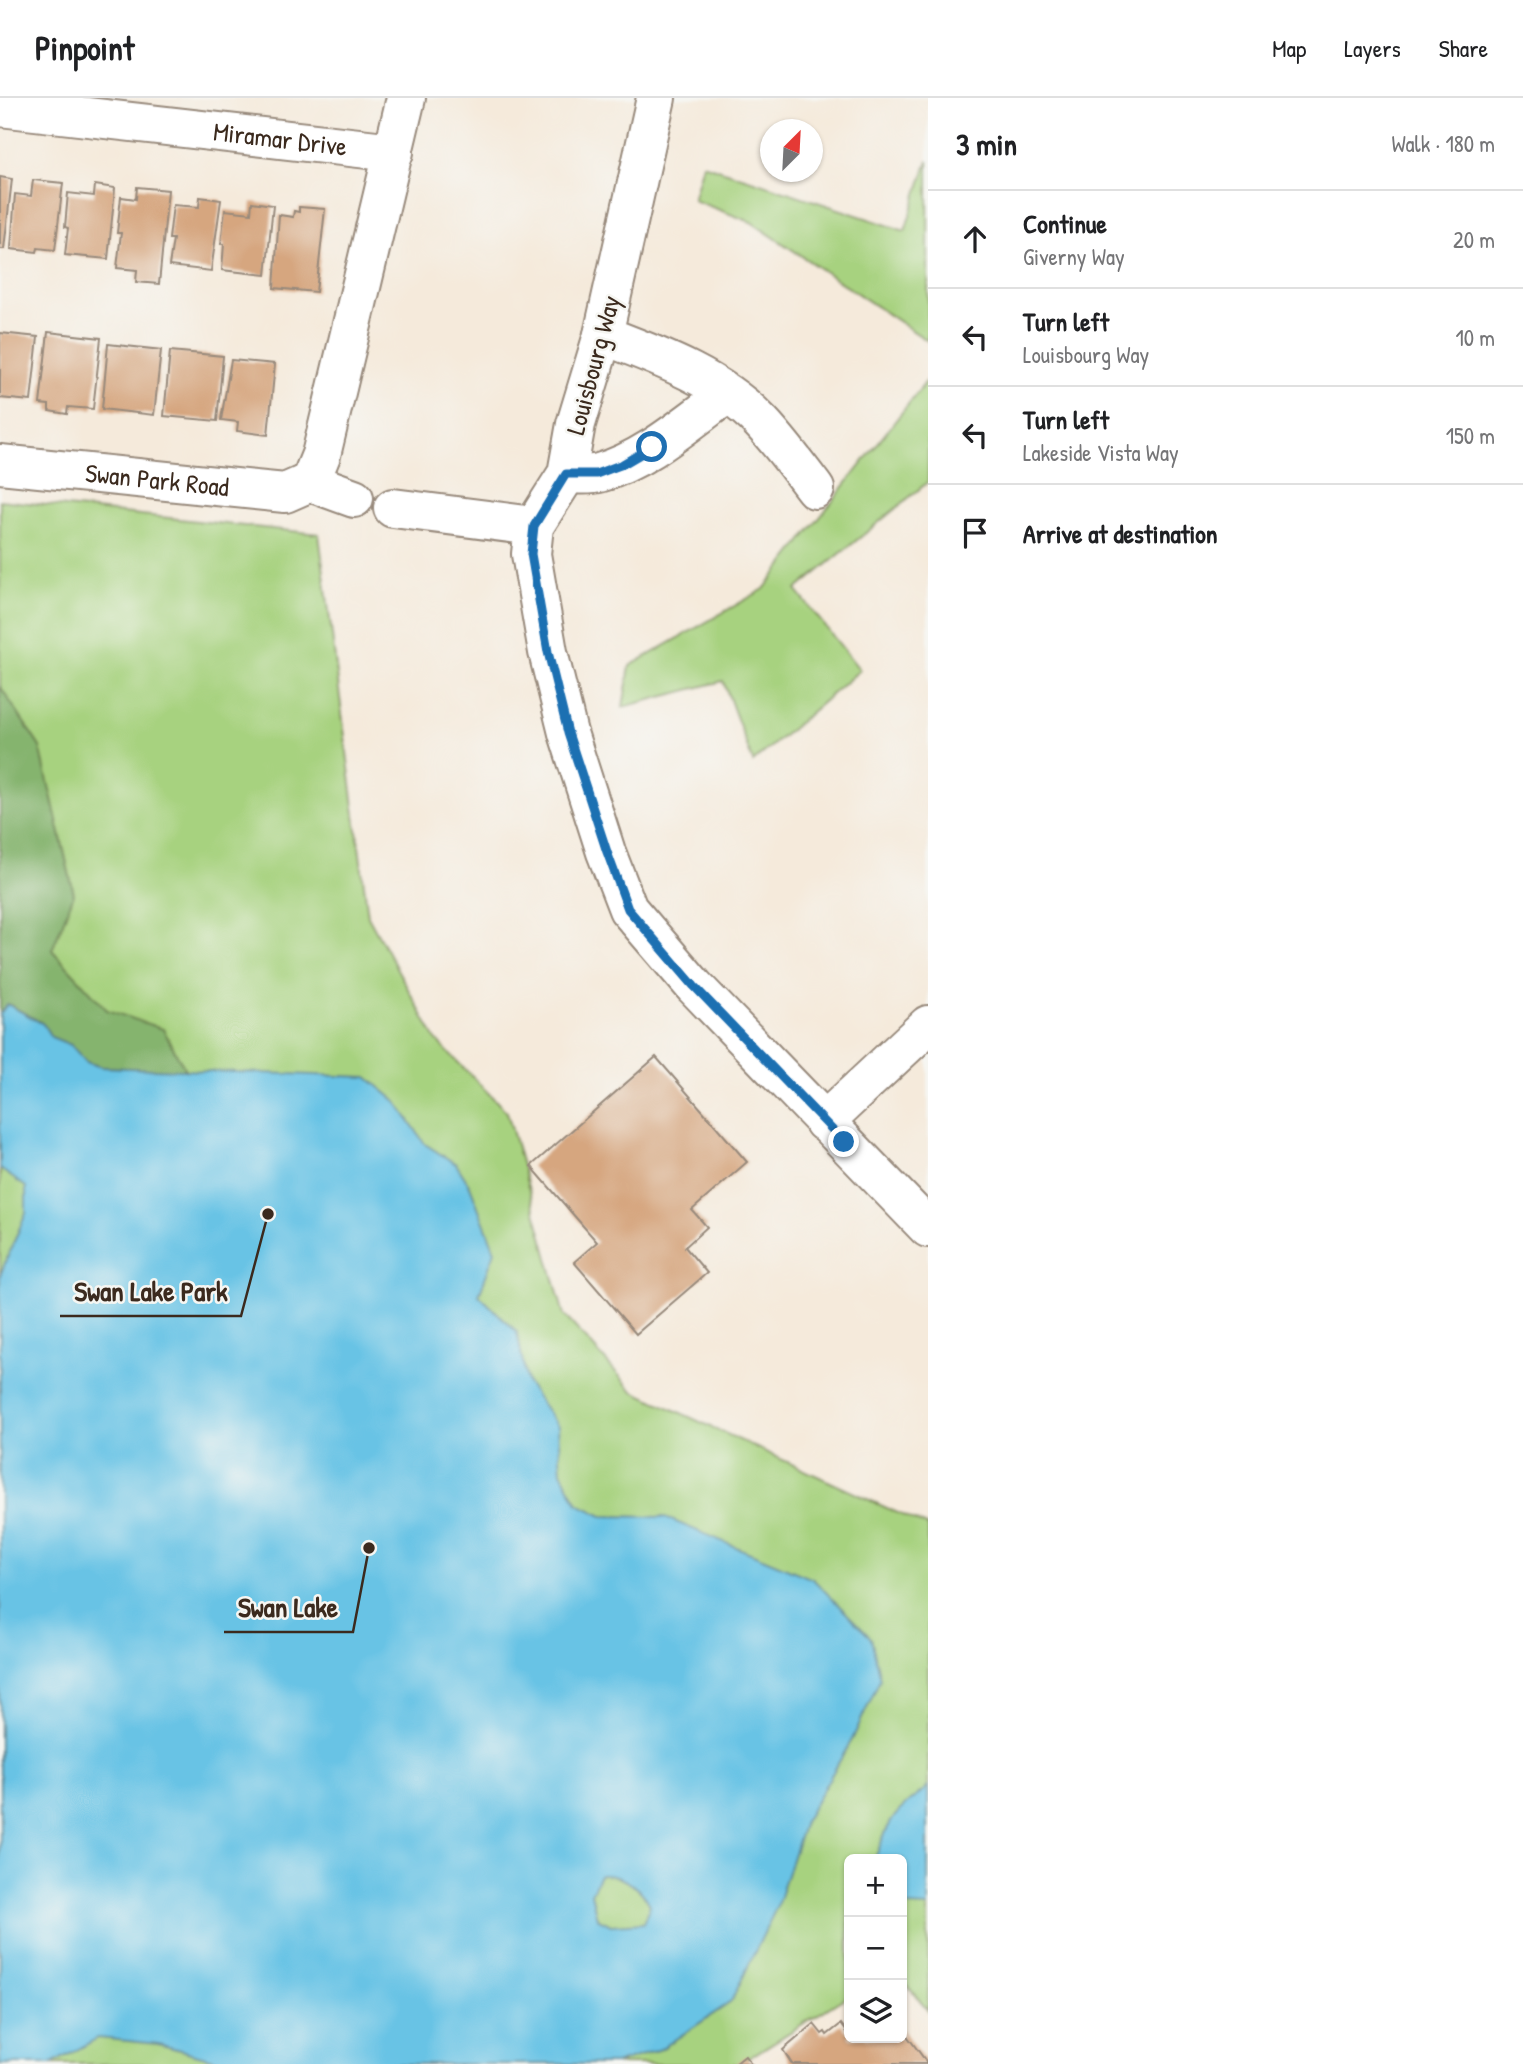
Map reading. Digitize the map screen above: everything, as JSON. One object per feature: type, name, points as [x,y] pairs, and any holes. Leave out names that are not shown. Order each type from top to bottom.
[{"type":"street","points":[[354,498],[310,482],[321,455],[406,98]]},
{"type":"street","name":"Louisbourg Way","points":[[534,526],[566,474],[576,424],[603,335],[656,98]]},
{"type":"street","name":"Miramar Drive","points":[[0,107],[394,152]]},
{"type":"street","points":[[603,335],[669,361],[727,394],[761,422],[816,489]]},
{"type":"street","points":[[566,474],[596,474],[623,464],[727,394]]},
{"type":"street","name":"Swan Park Road","points":[[0,464],[285,493],[310,482]]},
{"type":"street","points":[[393,508],[534,526],[531,554],[551,665],[568,733],[628,909],[694,986],[928,1228]]},
{"type":"street","points":[[824,1122],[928,1025]]},
{"type":"green space","points":[[928,160],[928,341],[751,222],[693,200],[703,164],[905,231]]},
{"type":"green space","points":[[928,379],[928,482],[796,590],[860,670],[753,762],[723,681],[623,707],[630,666],[764,589]]},
{"type":"green space","points":[[0,500],[319,534],[368,916],[436,1040],[507,1112],[564,1315],[633,1391],[928,1527],[928,2011],[907,1985],[907,1854],[844,1854],[844,1998],[739,2064],[0,2064]]},
{"type":"green space","points":[[0,686],[40,747],[74,894],[52,950],[107,1010],[163,1029],[186,1071],[101,1067],[86,1062],[71,1045],[51,1037],[42,1023],[8,1004],[0,1014]]},
{"type":"water","points":[[7,1004],[43,1024],[51,1037],[71,1045],[86,1062],[101,1067],[367,1077],[396,1101],[425,1144],[456,1164],[470,1186],[495,1251],[479,1295],[517,1332],[527,1383],[558,1426],[561,1472],[578,1504],[603,1516],[664,1517],[813,1579],[871,1638],[880,1679],[853,1738],[804,1822],[777,1906],[731,2002],[661,2049],[615,2064],[224,2062],[158,2044],[98,2038],[52,2064],[0,2064],[0,1275],[26,1213],[26,1187],[0,1169],[0,1014]],"holes":[[[600,1875],[630,1883],[642,1893],[650,1905],[643,1923],[611,1925],[597,1918],[591,1893]]]},
{"type":"water","points":[[928,1787],[928,1907],[907,1906],[907,1854],[877,1854],[889,1825],[907,1803]]},
{"type":"building","points":[[0,177],[12,179],[4,249],[0,249]]},
{"type":"building","points":[[33,180],[63,183],[55,250],[38,248],[37,252],[11,249],[15,194],[31,196]]},
{"type":"building","points":[[95,185],[115,188],[108,259],[65,255],[68,193],[94,196]]},
{"type":"building","points":[[137,187],[168,190],[159,284],[136,282],[137,270],[117,268],[121,197],[136,199]]},
{"type":"building","points":[[200,197],[221,200],[211,271],[169,266],[173,239],[169,239],[173,205],[199,207]]},
{"type":"building","points":[[252,202],[273,205],[266,275],[222,270],[224,244],[221,244],[225,210],[251,213]]},
{"type":"building","points":[[299,207],[325,209],[316,292],[274,288],[279,215],[293,217],[294,211],[299,212]]},
{"type":"building","points":[[48,332],[101,338],[93,409],[68,407],[67,414],[49,411],[49,405],[40,404]]},
{"type":"building","points":[[0,333],[38,337],[31,401],[0,398]]},
{"type":"building","points":[[108,344],[161,350],[154,415],[102,409]]},
{"type":"building","points":[[170,351],[223,356],[217,421],[164,416]]},
{"type":"building","points":[[231,360],[275,364],[268,435],[237,431],[238,422],[221,420]]},
{"type":"building","points":[[656,1057],[747,1162],[692,1210],[707,1227],[685,1247],[707,1273],[636,1334],[574,1262],[597,1242],[531,1166]]},
{"type":"building","points":[[814,2024],[822,2034],[825,2032],[827,2035],[841,2024],[844,2028],[844,2043],[907,2043],[907,2036],[928,2064],[792,2064],[783,2050]]},
{"type":"building","points":[[745,2056],[751,2064],[735,2064]]},
{"type":"place","name":"Swan Lake Park","points":[[268,1214]]},
{"type":"place","name":"Swan Lake","points":[[369,1548]]},
{"type":"route","points":[[652,447],[623,464],[596,474],[566,474],[534,526],[531,554],[548,652],[568,733],[628,909],[694,986],[844,1142]]}]
